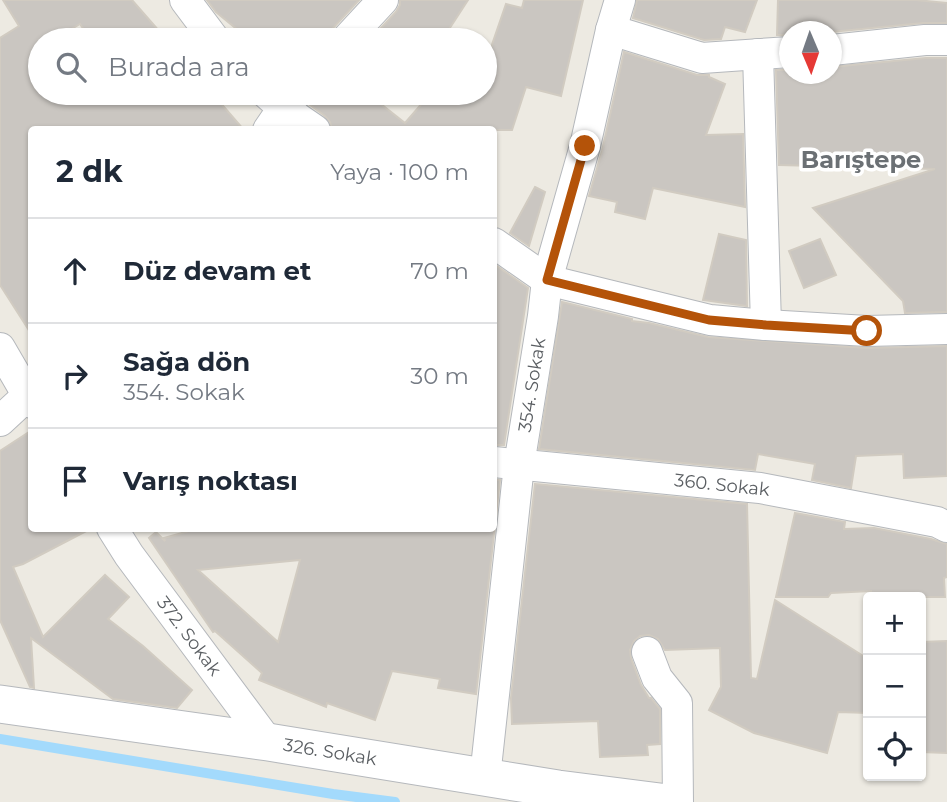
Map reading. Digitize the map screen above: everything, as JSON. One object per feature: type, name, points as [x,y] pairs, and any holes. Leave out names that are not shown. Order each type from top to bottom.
[{"type":"street","points":[[185,0],[206,28]]},
{"type":"street","points":[[357,28],[383,0]]},
{"type":"street","name":"354. Sokak","points":[[485,777],[506,463],[543,316],[547,280],[585,146],[620,0]]},
{"type":"street","points":[[611,30],[702,58],[779,53]]},
{"type":"street","points":[[842,49],[947,40]]},
{"type":"street","points":[[758,54],[766,325]]},
{"type":"street","points":[[279,106],[309,126]]},
{"type":"street","points":[[497,245],[547,280],[709,320],[867,331],[947,329]]},
{"type":"street","points":[[0,348],[26,385],[0,421]]},
{"type":"street","name":"360. Sokak","points":[[506,463],[760,488],[937,522],[947,527]]},
{"type":"street","name":"372. Sokak","points":[[115,532],[268,742]]},
{"type":"street","points":[[647,652],[657,678],[677,703],[678,802]]},
{"type":"street","name":"326. Sokak","points":[[0,704],[268,742],[558,789],[660,802]]},
{"type":"building","points":[[3,0],[132,0],[156,28],[83,28],[80,24],[73,28],[28,28],[28,105],[222,105],[241,126],[28,126],[28,329],[0,285],[0,38],[19,26]]},
{"type":"building","points":[[207,0],[359,0],[333,28],[235,28],[216,12]]},
{"type":"building","points":[[400,0],[468,0],[450,28],[381,28],[400,5]]},
{"type":"building","points":[[524,0],[583,0],[561,96],[526,87],[512,130],[497,130],[497,126],[331,126],[325,116],[310,105],[382,105],[405,123],[421,105],[497,105],[497,30],[506,4],[522,8]]},
{"type":"building","points":[[637,0],[757,0],[745,32],[725,27],[721,39],[704,40],[633,18]]},
{"type":"building","points":[[778,0],[916,0],[947,3],[947,23],[842,31],[842,21],[779,21],[777,35]]},
{"type":"building","points":[[624,52],[697,75],[709,75],[725,84],[706,135],[743,134],[745,207],[653,188],[645,219],[615,212],[617,202],[589,196]]},
{"type":"building","points":[[947,58],[947,312],[905,313],[903,301],[813,208],[935,169],[779,165],[776,70],[779,70],[779,84],[842,84],[842,66]]},
{"type":"building","points":[[535,187],[545,192],[529,246],[510,233]]},
{"type":"building","points":[[719,234],[746,240],[747,306],[703,300]]},
{"type":"building","points":[[820,239],[836,275],[804,288],[789,251]]},
{"type":"building","points":[[497,266],[528,288],[504,445],[497,445]]},
{"type":"building","points":[[562,302],[632,321],[708,337],[866,348],[947,346],[947,476],[904,478],[903,454],[856,456],[851,488],[812,480],[815,464],[758,454],[755,470],[539,449]]},
{"type":"building","points":[[28,433],[28,532],[84,532],[13,567],[43,637],[105,575],[129,597],[108,619],[192,690],[177,708],[113,699],[31,638],[34,688],[30,687],[0,620],[0,451]]},
{"type":"building","points":[[497,480],[500,480],[497,507]]},
{"type":"building","points":[[535,484],[747,504],[751,678],[757,679],[775,600],[863,656],[863,713],[838,712],[827,753],[754,733],[709,710],[721,687],[720,648],[665,650],[658,639],[649,635],[640,636],[630,650],[641,685],[660,709],[660,744],[647,745],[648,755],[600,757],[598,721],[512,724],[511,698]]},
{"type":"building","points":[[795,513],[845,522],[844,529],[874,528],[947,544],[945,597],[926,597],[926,592],[871,591],[831,593],[828,597],[776,597]]},
{"type":"building","points":[[156,532],[165,541],[164,538],[186,532],[494,532],[476,694],[438,688],[440,679],[392,671],[375,720],[327,703],[326,707],[259,680],[262,673],[213,632],[149,538]],"holes":[[[300,560],[278,642],[198,570]]]},
{"type":"building","points":[[947,641],[947,753],[926,752],[926,642]]},
{"type":"waterway","points":[[0,739],[395,802]]},
{"type":"district","name":"Barıştepe","points":[[861,160]]},
{"type":"route","points":[[585,146],[547,280],[709,320],[867,331]]}]
